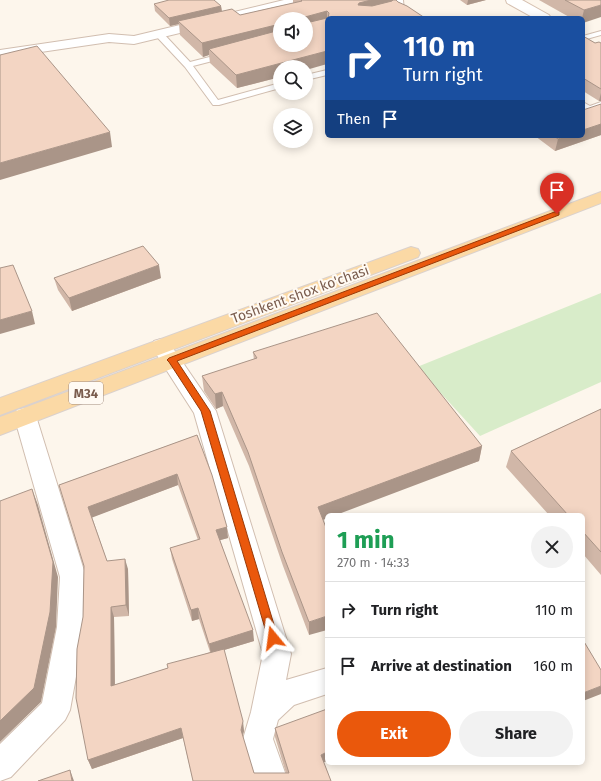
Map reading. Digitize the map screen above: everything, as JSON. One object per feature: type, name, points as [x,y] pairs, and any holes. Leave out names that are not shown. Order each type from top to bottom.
[{"type":"main road","name":"Toshkent shox ko'chasi","points":[[0,426],[167,353],[601,182]]},
{"type":"main road","name":"Toshkent shox ko'chasi","points":[[0,407],[167,353],[601,197]]},
{"type":"street","points":[[0,54],[109,38],[134,40],[300,0]]},
{"type":"street","points":[[512,0],[540,16]]},
{"type":"street","points":[[167,353],[205,411],[277,654],[266,712],[258,739],[272,781]]},
{"type":"street","points":[[0,766],[55,710],[71,627],[74,577],[25,416]]},
{"type":"street","points":[[266,712],[285,694],[325,682]]},
{"type":"lane","points":[[399,0],[401,12],[407,16]]},
{"type":"lane","points":[[587,41],[601,33]]},
{"type":"lane","points":[[159,34],[188,65],[216,103],[273,87]]},
{"type":"lane","points":[[188,65],[234,52]]},
{"type":"lane","points":[[313,76],[325,73]]},
{"type":"lane","points":[[585,108],[601,105]]},
{"type":"green space","points":[[601,293],[601,382],[480,436],[417,367]]},
{"type":"building","points":[[169,0],[214,0],[221,6],[169,18],[154,4]]},
{"type":"building","points":[[301,0],[371,0],[359,3],[358,5],[372,6],[396,0],[422,16],[328,16],[329,13],[327,11],[313,15],[313,12],[273,12],[273,26],[202,43],[178,21],[232,9],[240,15],[302,1]]},
{"type":"building","points":[[565,0],[601,0],[601,5],[584,10]]},
{"type":"building","points":[[325,18],[325,52],[293,60],[273,60],[273,65],[236,75],[209,49],[273,32],[273,52],[313,52],[313,21]]},
{"type":"building","points":[[585,37],[595,43],[601,43],[601,89],[585,79]]},
{"type":"building","points":[[37,46],[110,132],[0,163],[0,55]]},
{"type":"building","points":[[601,104],[601,124],[585,129],[585,109]]},
{"type":"building","points":[[143,246],[159,265],[69,298],[54,278]]},
{"type":"building","points":[[13,265],[32,311],[0,320],[0,268]]},
{"type":"building","points":[[377,313],[482,446],[318,507],[325,525],[325,617],[309,622],[282,552],[248,452],[222,392],[215,394],[202,376],[257,358],[253,352]]},
{"type":"building","points":[[601,409],[601,552],[585,534],[585,513],[566,513],[511,451]]},
{"type":"building","points":[[197,435],[212,475],[227,527],[216,530],[253,630],[209,644],[198,608],[191,610],[170,548],[200,539],[177,474],[88,507],[107,561],[125,559],[126,605],[111,607],[111,686],[168,668],[167,664],[224,649],[243,721],[241,730],[254,773],[289,773],[275,728],[325,710],[325,753],[321,755],[331,781],[193,781],[181,728],[88,760],[76,698],[77,649],[83,617],[84,566],[59,485]]},
{"type":"building","points":[[32,489],[53,562],[50,612],[34,688],[0,721],[0,501]]},
{"type":"building","points":[[585,643],[601,670],[601,686],[585,692]]},
{"type":"building","points":[[70,770],[72,781],[38,781]]},
{"type":"route","points":[[273,638],[205,411],[172,360],[557,214]]}]
